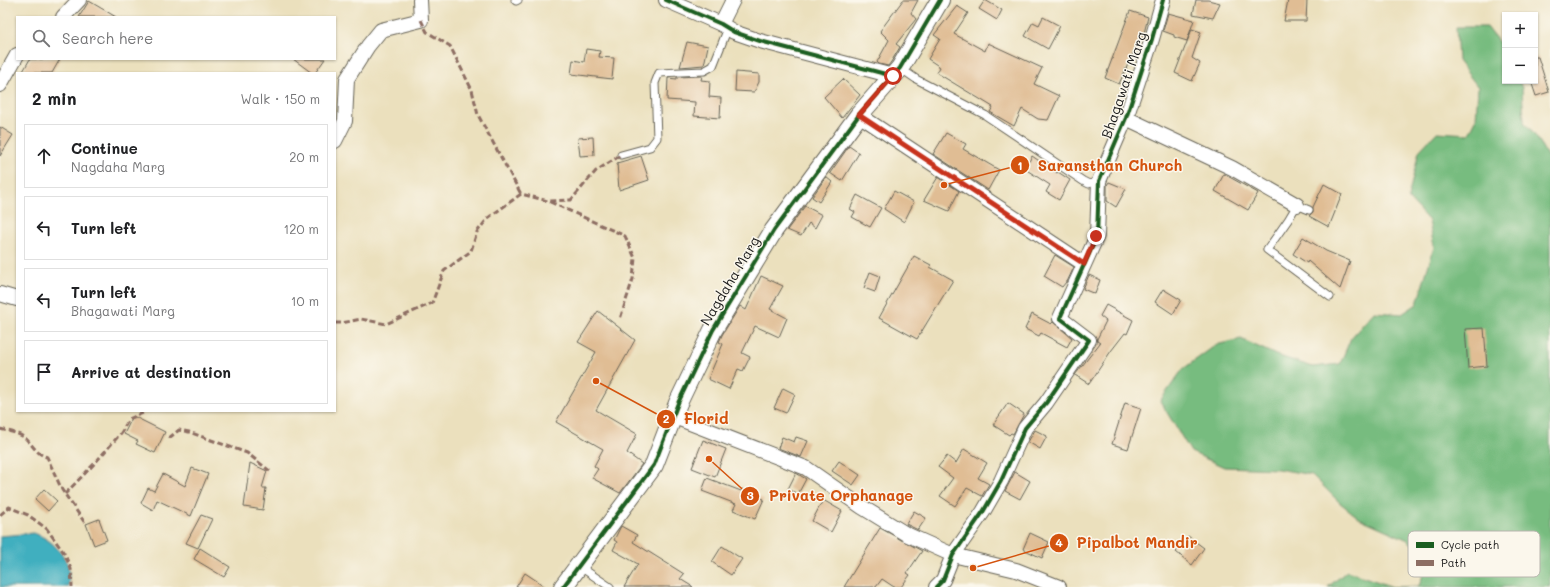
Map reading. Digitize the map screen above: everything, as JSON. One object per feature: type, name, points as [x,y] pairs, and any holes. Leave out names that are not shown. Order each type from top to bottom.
[{"type":"street","points":[[64,16],[79,0]]},
{"type":"street","points":[[336,139],[345,121],[347,79],[358,60],[381,30],[421,20],[420,0]]},
{"type":"street","points":[[666,0],[725,26],[734,32],[760,41],[897,72]]},
{"type":"street","points":[[725,26],[733,0]]},
{"type":"street","name":"Nagdaha Marg","points":[[563,587],[654,465],[672,416],[713,330],[774,230],[859,115],[897,72],[940,0]]},
{"type":"street","name":"Bhagawati Marg","points":[[936,587],[943,580],[954,555],[984,512],[1001,480],[1025,428],[1046,403],[1090,340],[1060,318],[1096,236],[1099,182],[1126,118],[1163,0]]},
{"type":"street","points":[[0,85],[16,57]]},
{"type":"street","points":[[859,115],[1084,264]]},
{"type":"street","points":[[1126,118],[1232,168],[1303,208]]},
{"type":"street","points":[[0,294],[16,298]]},
{"type":"street","points":[[672,416],[806,468],[862,507],[906,534],[954,555],[1016,570],[1059,587]]},
{"type":"lane","points":[[621,155],[650,147],[656,138],[655,84],[659,73],[704,71],[713,66],[725,26]]},
{"type":"lane","points":[[897,72],[916,79],[985,115],[1083,181],[1089,184],[1099,182]]},
{"type":"lane","points":[[1303,208],[1288,220],[1267,250],[1330,297]]},
{"type":"lane","points":[[579,566],[610,587]]},
{"type":"green space","points":[[1456,27],[1487,27],[1502,46],[1502,84],[1520,84],[1522,88],[1524,122],[1537,138],[1550,161],[1550,587],[1393,587],[1419,586],[1422,577],[1540,577],[1540,531],[1408,531],[1408,540],[1359,518],[1339,502],[1312,475],[1278,469],[1224,467],[1191,452],[1160,401],[1183,369],[1216,345],[1241,339],[1276,355],[1313,367],[1340,364],[1351,338],[1374,312],[1402,314],[1417,304],[1434,247],[1429,221],[1408,198],[1419,151],[1437,132],[1469,134],[1476,120],[1478,87],[1458,61]]},
{"type":"green space","points":[[1347,571],[1393,587],[1328,587]]},
{"type":"water","points":[[34,533],[45,538],[62,554],[69,567],[69,587],[0,587],[0,536]]},
{"type":"building","points":[[903,0],[918,0],[911,13],[916,19],[896,44],[900,47],[888,66],[879,64],[877,62],[889,40],[880,31]]},
{"type":"building","points":[[985,0],[1002,10],[997,20],[979,9]]},
{"type":"building","points":[[1196,0],[1208,0],[1220,3],[1213,18],[1193,14]]},
{"type":"building","points":[[1288,0],[1307,0],[1306,21],[1284,21]]},
{"type":"building","points":[[89,1],[114,16],[80,16]]},
{"type":"building","points":[[957,6],[968,13],[954,34],[985,51],[988,43],[1042,68],[1034,84],[1059,96],[1048,120],[1038,119],[1022,109],[1014,126],[990,112],[993,107],[937,73],[940,67],[928,59],[940,39],[934,35]]},
{"type":"building","points":[[1130,11],[1148,17],[1142,41],[1139,40],[1119,84],[1105,78]]},
{"type":"building","points":[[1168,13],[1194,20],[1187,41],[1174,37],[1174,35],[1163,31]]},
{"type":"building","points":[[1043,17],[1060,26],[1048,49],[1025,36],[1033,22],[1039,25]]},
{"type":"building","points":[[1192,29],[1201,32],[1192,58],[1200,63],[1192,81],[1175,73]]},
{"type":"building","points":[[687,42],[708,46],[704,65],[680,67]]},
{"type":"building","points":[[586,49],[600,51],[599,57],[614,58],[612,79],[571,74],[573,60],[584,62]]},
{"type":"building","points":[[1538,57],[1549,92],[1536,96],[1532,84],[1538,84]]},
{"type":"building","points":[[29,60],[59,60],[53,72],[23,72]]},
{"type":"building","points":[[294,60],[324,60],[316,72],[311,72]]},
{"type":"building","points":[[736,72],[759,74],[759,82],[754,92],[735,91]]},
{"type":"building","points":[[702,76],[701,80],[710,81],[709,97],[721,98],[720,118],[694,116],[695,102],[667,100],[668,78],[677,79],[677,77]]},
{"type":"building","points":[[843,79],[860,95],[842,118],[824,97]]},
{"type":"building","points":[[0,127],[13,135],[0,156]]},
{"type":"building","points":[[946,133],[966,144],[963,149],[999,170],[988,190],[933,154]]},
{"type":"building","points":[[593,137],[594,155],[580,156],[578,138]]},
{"type":"building","points":[[849,146],[859,153],[842,181],[830,173]]},
{"type":"building","points":[[641,156],[649,180],[619,190],[617,163]]},
{"type":"building","points":[[1032,156],[1070,180],[1059,200],[1046,192],[1050,185],[1025,169]]},
{"type":"building","points":[[1224,174],[1258,193],[1248,210],[1215,191]]},
{"type":"building","points":[[826,177],[832,182],[819,202],[812,197]]},
{"type":"building","points":[[938,177],[959,191],[949,211],[924,200]]},
{"type":"building","points":[[1109,182],[1126,189],[1116,207],[1107,201],[1107,185]]},
{"type":"building","points":[[1324,184],[1342,194],[1329,227],[1309,216],[1313,212],[1313,207]]},
{"type":"building","points":[[894,191],[914,202],[904,222],[884,209]]},
{"type":"building","points":[[857,195],[881,208],[870,227],[852,217],[855,212],[850,209]]},
{"type":"building","points":[[805,206],[822,215],[815,228],[809,223],[801,236],[787,230]]},
{"type":"building","points":[[1303,237],[1326,251],[1350,261],[1340,289],[1308,261],[1307,263],[1293,254]]},
{"type":"building","points":[[1055,255],[1074,267],[1067,282],[1062,287],[1044,276]]},
{"type":"building","points":[[914,256],[931,265],[930,267],[953,280],[917,339],[879,318]]},
{"type":"building","points":[[870,272],[880,276],[875,292],[864,288]]},
{"type":"building","points":[[1089,275],[1100,280],[1095,294],[1083,289]]},
{"type":"building","points":[[761,276],[783,286],[770,309],[787,318],[779,337],[755,326],[742,353],[750,357],[743,371],[738,369],[729,389],[708,379],[723,344],[719,342],[722,335],[740,306],[746,310]]},
{"type":"building","points":[[1163,289],[1181,300],[1173,314],[1155,302]]},
{"type":"building","points":[[1106,305],[1133,320],[1127,334],[1125,333],[1111,351],[1089,384],[1075,375],[1100,343],[1097,339],[1106,321],[1100,316]]},
{"type":"building","points":[[598,311],[635,340],[596,410],[637,434],[627,453],[642,464],[620,493],[592,478],[598,469],[594,466],[603,449],[556,422],[596,352],[578,342]]},
{"type":"building","points":[[1032,314],[1051,324],[1053,322],[1072,338],[1067,347],[1041,333],[1039,336],[1025,329]]},
{"type":"building","points":[[1484,328],[1487,366],[1468,368],[1465,329]]},
{"type":"building","points":[[783,388],[795,394],[786,413],[774,408]]},
{"type":"building","points":[[1008,403],[1024,414],[1013,434],[1011,433],[1009,435],[993,425]]},
{"type":"building","points":[[1125,403],[1141,408],[1128,449],[1112,444]]},
{"type":"building","points":[[133,416],[165,432],[155,453],[136,444],[138,441],[124,434]]},
{"type":"building","points":[[1035,430],[1047,436],[1040,449],[1028,442]]},
{"type":"building","points":[[782,437],[794,442],[796,437],[808,441],[801,457],[778,448]]},
{"type":"building","points":[[703,440],[726,449],[715,477],[692,468]]},
{"type":"building","points":[[964,449],[987,463],[978,478],[989,484],[982,496],[967,488],[955,506],[940,496],[953,478],[938,467],[947,456],[956,463]]},
{"type":"building","points":[[839,461],[860,475],[853,485],[832,471]]},
{"type":"building","points":[[250,463],[267,471],[262,488],[266,488],[263,510],[244,507]]},
{"type":"building","points":[[192,468],[208,474],[191,516],[157,500],[153,510],[141,503],[148,488],[154,491],[163,474],[185,486]]},
{"type":"building","points":[[1015,472],[1030,481],[1020,499],[1005,491]]},
{"type":"building","points":[[796,473],[806,479],[798,494],[788,489]]},
{"type":"building","points":[[707,478],[741,491],[742,489],[764,499],[755,519],[733,510],[736,504],[702,491]]},
{"type":"building","points":[[44,489],[57,501],[48,511],[35,499]]},
{"type":"building","points":[[823,500],[842,511],[831,532],[812,521]]},
{"type":"building","points":[[914,511],[926,518],[918,530],[906,524]]},
{"type":"building","points":[[201,515],[212,519],[198,548],[186,543]]},
{"type":"building","points":[[99,519],[107,540],[94,545],[86,524]]},
{"type":"building","points":[[621,526],[637,535],[633,542],[684,574],[680,579],[693,587],[624,587],[638,564],[613,550],[617,542],[614,540]]},
{"type":"building","points":[[880,528],[922,551],[907,573],[910,575],[901,587],[894,587],[882,579],[876,587],[844,587]]},
{"type":"building","points":[[1030,533],[1049,542],[1042,558],[1023,549]]},
{"type":"building","points":[[1188,536],[1204,548],[1192,565],[1176,552]]},
{"type":"building","points":[[722,546],[742,559],[731,575],[712,562]]},
{"type":"building","points":[[200,548],[230,567],[224,577],[194,559]]},
{"type":"building","points":[[525,573],[546,587],[516,587]]},
{"type":"marked path","points":[[421,20],[427,32],[450,46],[472,90],[478,115],[521,194]]},
{"type":"marked path","points":[[336,323],[361,319],[386,324],[432,303],[444,271],[471,251],[477,232],[488,218],[521,194],[548,201],[571,200],[596,171],[621,155]]},
{"type":"marked path","points":[[550,202],[625,236],[635,258],[633,279],[620,319]]},
{"type":"marked path","points":[[65,494],[121,433],[129,419],[143,413]]},
{"type":"marked path","points":[[0,429],[22,436],[37,452],[47,457],[62,490],[85,523]]},
{"type":"marked path","points":[[169,438],[179,430],[189,432],[247,453],[271,472]]},
{"type":"marked path","points":[[0,515],[9,507],[28,515],[47,529],[64,553],[71,569],[72,587]]},
{"type":"cycle path","points":[[666,0],[721,24],[734,32],[760,41],[893,76]]},
{"type":"cycle path","points":[[563,587],[654,465],[678,403],[713,330],[774,230],[859,115],[900,68],[940,0]]},
{"type":"cycle path","points":[[936,587],[943,580],[953,555],[983,512],[1001,481],[1025,428],[1046,403],[1089,340],[1060,318],[1097,236],[1099,181],[1126,118],[1163,0]]},
{"type":"place","name":"Saransthan Church","points":[[944,185]]},
{"type":"place","name":"Florid","points":[[596,381]]},
{"type":"place","name":"Private Orphanage","points":[[709,459]]},
{"type":"place","name":"Pipalbot Mandir","points":[[973,568]]},
{"type":"route","points":[[893,76],[859,115],[1084,264],[1096,236]]}]
